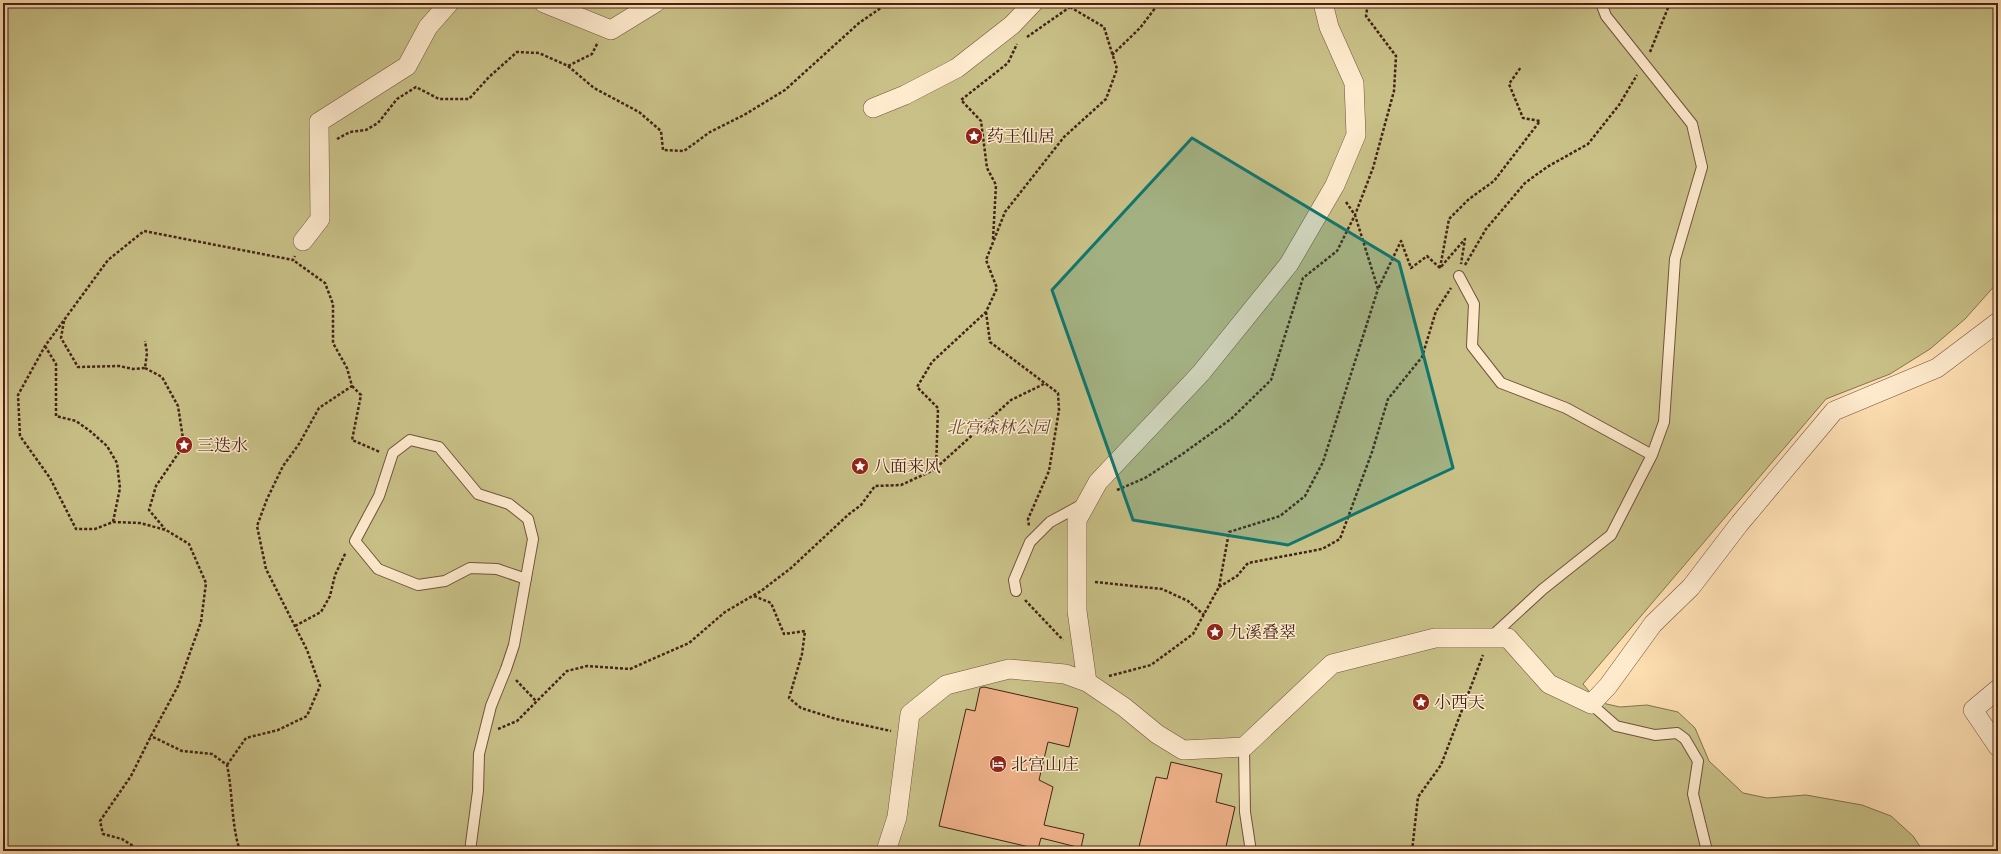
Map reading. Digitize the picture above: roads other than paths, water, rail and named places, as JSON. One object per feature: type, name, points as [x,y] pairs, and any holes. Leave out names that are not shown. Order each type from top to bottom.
[{"type":"street","points":[[303,242],[320,219],[319,122],[407,66],[428,27],[449,3]]},
{"type":"street","points":[[544,3],[611,30],[655,3]]},
{"type":"street","points":[[873,108],[904,95],[957,68],[1018,32],[1033,3]]},
{"type":"street","points":[[1087,682],[1077,610],[1077,520],[1098,482],[1201,373],[1289,264],[1335,185],[1356,135],[1354,83],[1329,27],[1323,3]]},
{"type":"street","points":[[886,851],[897,817],[910,714],[946,685],[1009,669],[1065,674],[1087,682],[1124,707],[1157,734],[1183,750],[1244,747],[1332,664],[1435,638],[1508,638],[1549,684],[1591,704],[1608,686],[1653,624],[1691,587],[1740,523],[1834,411],[1937,368],[1998,322]]},
{"type":"street","points":[[1998,689],[1973,710],[1998,747]]},
{"type":"lane","points":[[1490,638],[1543,590],[1611,535],[1652,455],[1664,422],[1675,259],[1702,167],[1692,124],[1606,16],[1601,3]]},
{"type":"lane","points":[[1459,276],[1474,304],[1472,346],[1501,383],[1566,408],[1652,455]]},
{"type":"lane","points":[[470,851],[478,791],[479,754],[491,706],[514,645],[526,579],[533,539],[528,519],[509,504],[478,494],[439,447],[410,440],[393,453],[379,496],[355,541],[378,569],[418,585],[445,581],[470,568],[497,569],[526,579]]},
{"type":"lane","points":[[1016,591],[1014,580],[1030,542],[1050,522],[1087,502]]},
{"type":"lane","points":[[1591,704],[1616,726],[1655,735],[1677,733],[1685,739],[1698,761],[1693,794],[1707,851]]},
{"type":"lane","points":[[1244,747],[1245,812],[1250,845],[1249,851]]},
{"type":"place","name":"药王仙居","points":[[974,136]]},
{"type":"place","name":"三迭水","points":[[184,445]]},
{"type":"place","name":"八面来风","points":[[860,466]]},
{"type":"place","name":"九溪叠翠","points":[[1215,632]]},
{"type":"place","name":"小西天","points":[[1421,702]]},
{"type":"place","name":"北宫山庄","points":[[998,764]]},
{"type":"park label","name":"北宫森林公园","points":[[998,427]]}]
